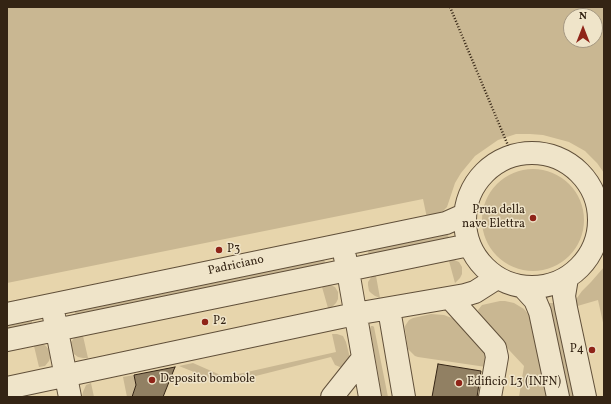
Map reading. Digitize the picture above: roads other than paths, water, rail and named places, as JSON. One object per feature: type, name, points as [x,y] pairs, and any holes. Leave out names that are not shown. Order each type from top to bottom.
[{"type":"street","points":[[534,153],[555,157],[574,168],[589,184],[598,204],[600,225],[595,246],[583,265],[567,278],[553,284],[539,288],[524,288],[496,278],[480,264],[469,245],[465,230],[464,215],[469,196],[479,178],[494,164],[512,156],[534,153]]},
{"type":"street","name":"Padriciano","points":[[7,314],[446,223],[464,215]]},
{"type":"street","points":[[342,244],[370,397]]},
{"type":"street","points":[[7,340],[469,245]]},
{"type":"street","points":[[7,388],[355,314],[465,295],[475,292],[496,278]]},
{"type":"street","points":[[567,278],[564,296],[585,397]]},
{"type":"street","points":[[524,288],[534,300],[540,312],[558,397]]},
{"type":"street","points":[[450,298],[495,348],[497,357],[490,397]]},
{"type":"street","points":[[52,305],[70,397]]},
{"type":"street","points":[[389,308],[404,397]]},
{"type":"street","points":[[332,397],[363,358]]},
{"type":"place","name":"Prua della nave Elettra","points":[[533,218]]},
{"type":"place","name":"P3","points":[[219,250]]},
{"type":"place","name":"P2","points":[[205,322]]},
{"type":"place","name":"P4","points":[[592,350]]},
{"type":"place","name":"Deposito bombole","points":[[152,380]]},
{"type":"place","name":"Edificio L3 (INFN)","points":[[459,383]]}]
